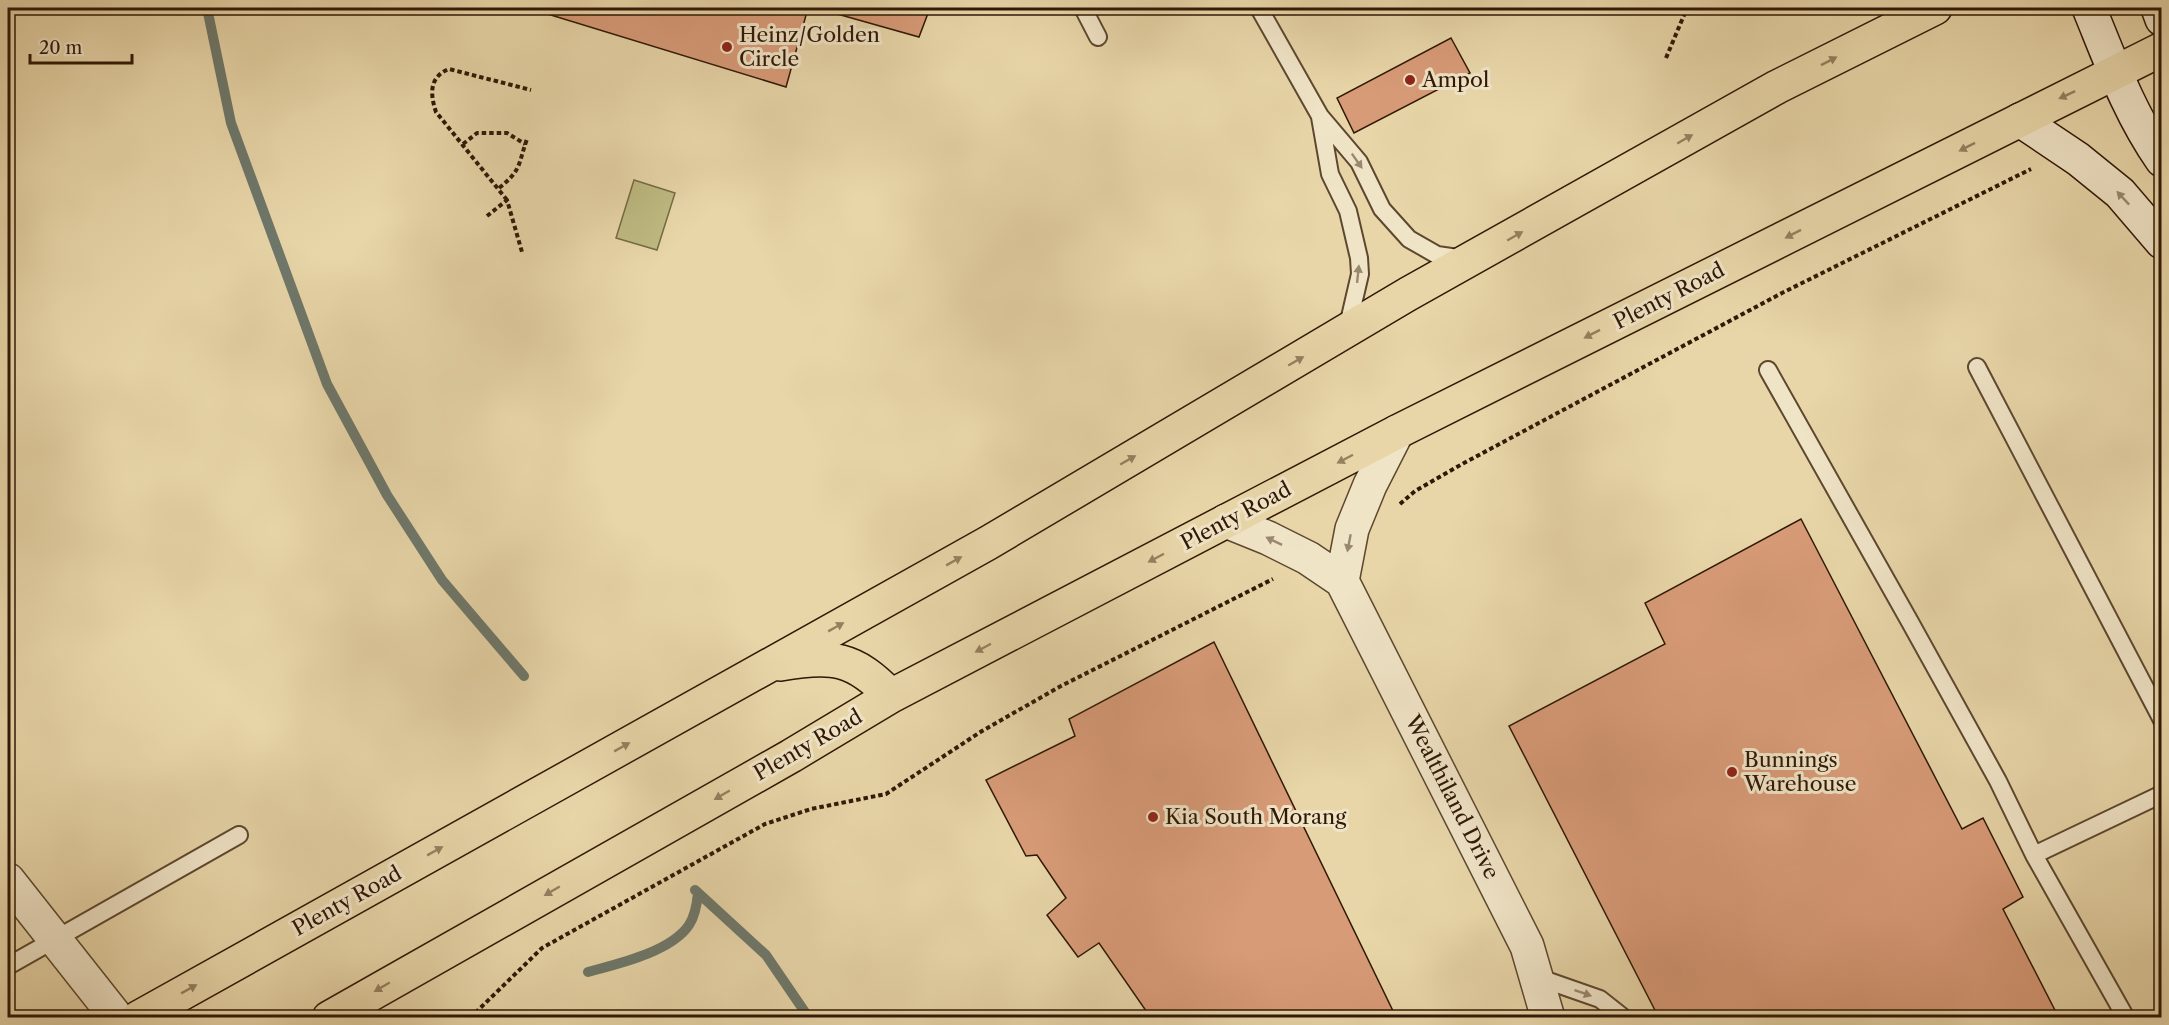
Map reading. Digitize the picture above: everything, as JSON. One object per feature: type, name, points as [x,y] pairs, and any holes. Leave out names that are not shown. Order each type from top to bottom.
[{"type":"highway","name":"Plenty Road","points":[[138,1017],[988,543],[1408,294],[1777,87],[1935,8]]},
{"type":"highway","name":"Plenty Road","points":[[329,1017],[791,756],[891,696],[1397,432],[2162,49]]},
{"type":"highway","points":[[766,666],[818,659],[839,661],[865,672],[891,696]]},
{"type":"street","points":[[2089,8],[2144,135],[2162,160]]},
{"type":"street","points":[[2158,8],[2162,19]]},
{"type":"street","points":[[2020,120],[2078,159],[2120,194],[2162,242]]},
{"type":"street","points":[[1342,582],[1352,530],[1370,485],[1397,432]]},
{"type":"street","name":"Wealthiland Drive","points":[[1226,521],[1308,558],[1342,582],[1527,946],[1548,1017]]},
{"type":"street","points":[[8,880],[117,1017]]},
{"type":"lane","points":[[1083,8],[1098,37]]},
{"type":"lane","points":[[1259,8],[1320,117],[1359,162],[1382,209],[1409,239],[1437,255],[1472,260]]},
{"type":"lane","points":[[1320,117],[1330,174],[1348,211],[1359,258],[1360,274],[1347,332]]},
{"type":"lane","points":[[1977,367],[2162,720]]},
{"type":"lane","points":[[1768,370],[1998,781],[2034,855],[2126,1017]]},
{"type":"lane","points":[[2034,855],[2162,794]]},
{"type":"lane","points":[[8,966],[239,835]]},
{"type":"lane","points":[[1537,977],[1600,999],[1624,1017]]},
{"type":"path","points":[[1666,58],[1687,8]]},
{"type":"path","points":[[522,252],[507,200],[436,112],[431,97],[437,76],[449,69],[531,90]]},
{"type":"path","points":[[463,144],[477,133],[507,133],[526,141],[518,170],[499,188]]},
{"type":"path","points":[[1395,508],[1415,491],[1464,463],[1669,353],[1782,293],[2034,167]]},
{"type":"path","points":[[487,216],[507,200]]},
{"type":"path","points":[[470,1017],[542,948],[765,824],[811,809],[886,794],[982,731],[1061,686],[1280,576]]},
{"type":"shaded area","points":[[634,180],[675,193],[657,250],[616,238]]},
{"type":"building","name":"Heinz/Golden Circle","points":[[528,8],[808,8],[786,87]]},
{"type":"building","name":"Heinz/Golden Circle","points":[[816,8],[930,8],[919,37]]},
{"type":"building","points":[[1451,38],[1470,73],[1354,133],[1337,98]]},
{"type":"building","name":"Bunnings Warehouse","points":[[1801,519],[1962,829],[1983,818],[2023,897],[2003,909],[2059,1018],[1659,1018],[1509,726],[1665,644],[1645,603]]},
{"type":"building","name":"Kia South Morang","points":[[1214,642],[1394,1013],[1385,1018],[1151,1018],[1099,943],[1078,957],[1047,915],[1066,898],[1037,855],[1026,856],[986,780],[1075,736],[1069,719]]},
{"type":"waterway","points":[[207,8],[231,123],[327,384],[387,495],[442,580],[524,676]]},
{"type":"waterway","points":[[695,890],[766,955],[809,1018]]},
{"type":"waterway","points":[[588,972],[643,956],[670,943],[689,925],[698,893]]},
{"type":"place","name":"Heinz/Golden Circle","points":[[727,47]]},
{"type":"place","name":"Ampol","points":[[1410,80]]},
{"type":"place","name":"Bunnings Warehouse","points":[[1732,772]]},
{"type":"place","name":"Kia South Morang","points":[[1153,817]]}]
